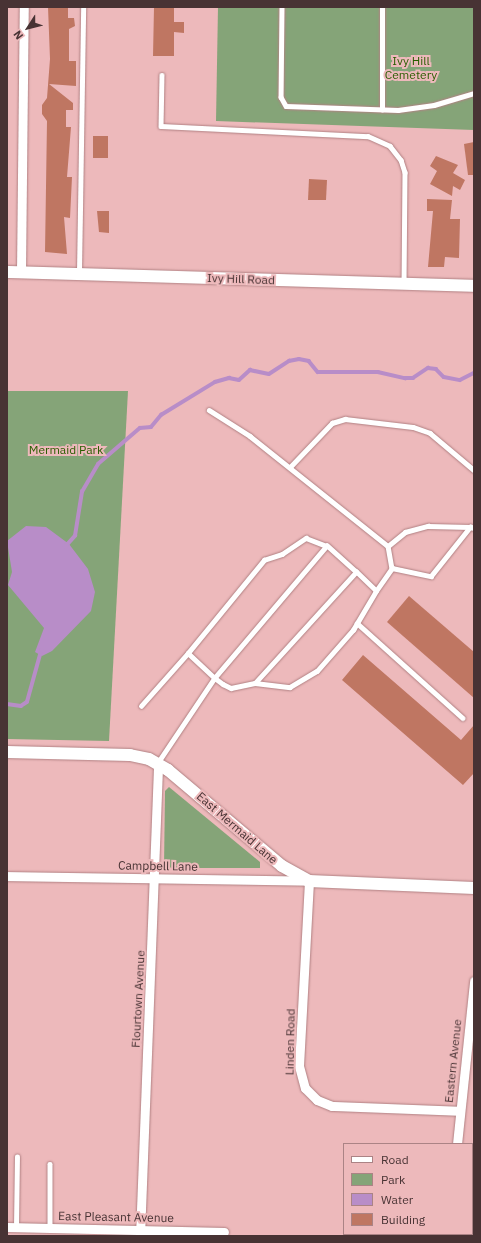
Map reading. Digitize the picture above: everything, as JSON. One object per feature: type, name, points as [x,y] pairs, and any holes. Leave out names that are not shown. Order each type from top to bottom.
[{"type":"main road","name":"Ivy Hill Road","points":[[7,272],[474,286]]},
{"type":"main road","name":"East Mermaid Lane","points":[[7,752],[130,755],[158,763],[282,866],[308,881],[474,888]]},
{"type":"street","points":[[21,272],[24,7]]},
{"type":"street","name":"Flourtown Avenue","points":[[140,1232],[156,878],[158,763]]},
{"type":"street","name":"Campbell Lane","points":[[7,876],[308,881]]},
{"type":"street","name":"Linden Road","points":[[308,881],[299,1066],[304,1088],[317,1100],[332,1106],[460,1111]]},
{"type":"street","name":"Eastern Avenue","points":[[458,1143],[460,1111],[474,981]]},
{"type":"street","points":[[464,1073],[474,1073]]},
{"type":"street","name":"East Pleasant Avenue","points":[[12,1227],[50,1227],[140,1232],[224,1232]]},
{"type":"lane","points":[[79,274],[83,7]]},
{"type":"lane","points":[[282,7],[283,104],[298,108],[382,110],[419,108],[474,94]]},
{"type":"lane","points":[[382,7],[382,110]]},
{"type":"lane","points":[[162,75],[161,126],[368,136],[390,146],[402,160],[405,172],[404,284]]},
{"type":"lane","points":[[188,653],[215,678],[231,688],[255,684],[290,687],[317,671],[357,623],[392,568],[388,546],[250,436],[209,410]]},
{"type":"lane","points":[[290,467],[332,423],[345,419],[413,427],[430,433],[474,470]]},
{"type":"lane","points":[[388,546],[405,532],[428,526],[472,528]]},
{"type":"lane","points":[[392,568],[431,576],[472,528]]},
{"type":"lane","points":[[141,706],[188,653],[264,560],[282,554],[306,538],[327,546],[376,591]]},
{"type":"lane","points":[[158,763],[215,678],[327,546]]},
{"type":"lane","points":[[255,684],[356,572]]},
{"type":"lane","points":[[357,623],[463,718]]},
{"type":"lane","points":[[12,1227],[17,1157]]},
{"type":"lane","points":[[50,1164],[50,1227]]},
{"type":"green space","name":"Ivy Hill Cemetery","points":[[218,7],[474,7],[474,130],[216,121]]},
{"type":"green space","name":"Mermaid Park","points":[[7,391],[128,391],[109,741],[7,739]]},
{"type":"green space","points":[[169,787],[260,862],[260,868],[164,868],[165,791]]},
{"type":"water","points":[[26,526],[46,527],[69,544],[88,569],[95,592],[91,611],[52,651],[42,656],[35,652],[44,628],[8,585],[12,572],[7,541]]},
{"type":"building","points":[[48,7],[68,7],[68,18],[74,18],[75,26],[69,29],[69,61],[76,61],[76,86],[49,84],[73,103],[73,110],[66,110],[66,127],[71,127],[67,177],[72,177],[70,218],[64,217],[67,254],[45,252],[47,121],[42,114],[42,105],[47,98],[50,59]]},
{"type":"building","points":[[154,7],[174,7],[174,22],[184,22],[184,33],[174,32],[174,56],[153,56]]},
{"type":"building","points":[[93,136],[108,136],[108,158],[93,158]]},
{"type":"building","points":[[474,142],[474,175],[468,175],[464,144]]},
{"type":"building","points":[[436,156],[458,165],[453,173],[465,180],[460,190],[453,186],[452,196],[430,184],[437,171],[430,166]]},
{"type":"building","points":[[309,179],[327,180],[326,200],[308,200]]},
{"type":"building","points":[[427,199],[452,200],[450,219],[460,219],[459,258],[445,257],[444,267],[428,267],[433,211],[427,211]]},
{"type":"building","points":[[97,211],[109,211],[109,233],[99,232]]},
{"type":"building","points":[[409,596],[474,652],[474,698],[387,622]]},
{"type":"building","points":[[363,655],[461,740],[474,725],[474,773],[463,785],[342,680]]},
{"type":"waterway","points":[[65,547],[75,536],[82,492],[98,464],[140,428],[151,427],[161,415],[215,382],[229,378],[239,380],[250,370],[269,374],[289,361],[299,359],[309,361],[318,372],[378,372],[405,378],[413,378],[428,368],[436,369],[444,377],[460,380],[474,373]]},
{"type":"waterway","points":[[7,704],[21,706],[27,702],[41,651]]}]
